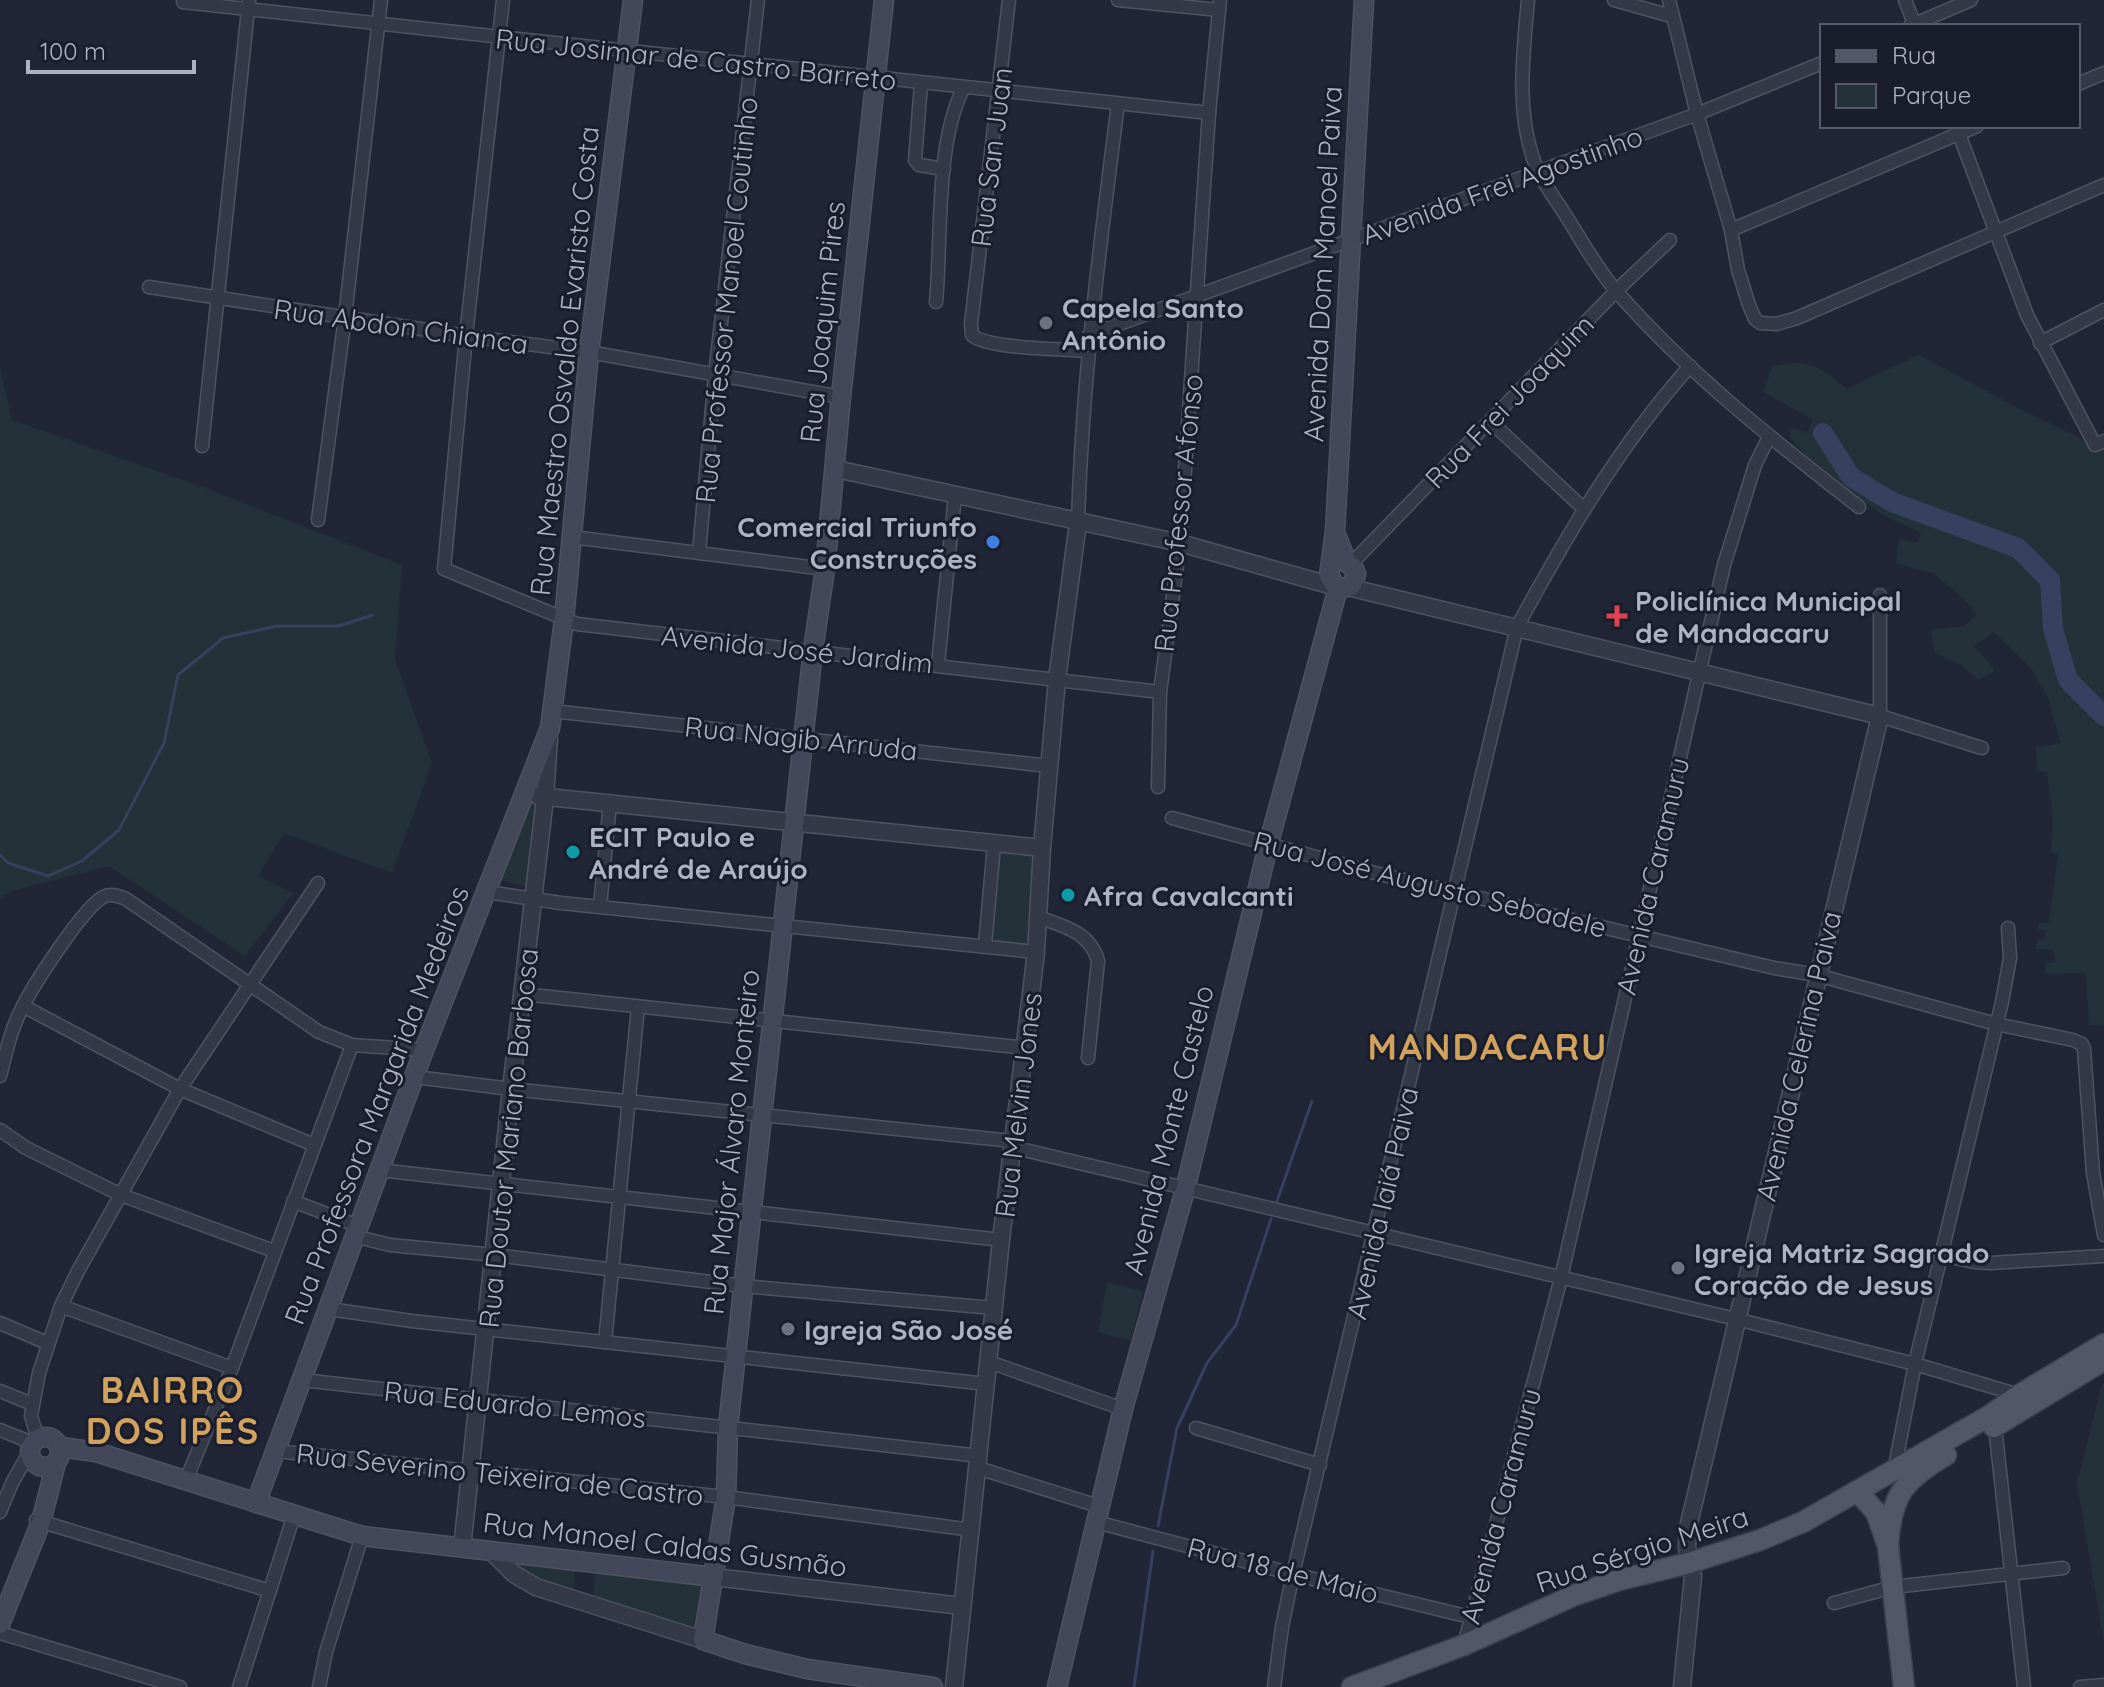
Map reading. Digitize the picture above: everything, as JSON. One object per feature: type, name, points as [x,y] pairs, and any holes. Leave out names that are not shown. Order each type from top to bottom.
[{"type":"main road","name":"Rua Maestro Osvaldo Evaristo Costa","points":[[551,720],[564,620],[589,352],[633,0]]},
{"type":"main road","name":"Rua Joaquim Pires","points":[[813,650],[836,469],[884,0]]},
{"type":"main road","name":"Avenida Dom Manoel Paiva","points":[[1342,575],[1335,532],[1364,0]]},
{"type":"main road","name":"Avenida Monte Castelo","points":[[1057,1687],[1123,1409],[1185,1190],[1268,846],[1342,575]]},
{"type":"main road","name":"Rua Major Álvaro Monteiro","points":[[703,1640],[726,1497],[728,1427],[813,650]]},
{"type":"main road","name":"Rua Professora Margarida Medeiros","points":[[256,1503],[424,1050],[551,720]]},
{"type":"main road","name":"Rua Sérgio Meira","points":[[1352,1687],[1395,1679],[1575,1595],[1619,1580],[1689,1563],[1803,1522],[1989,1416],[2104,1344]]},
{"type":"main road","points":[[1904,1687],[1888,1546],[1891,1511],[1901,1489],[1934,1462],[2104,1360]]},
{"type":"main road","points":[[0,1624],[37,1525],[58,1455],[51,1438],[34,1450]]},
{"type":"main road","name":"Rua Manoel Caldas Gusmão","points":[[58,1455],[82,1448],[362,1536],[714,1577]]},
{"type":"main road","points":[[34,1450],[46,1468],[58,1455]]},
{"type":"main road","points":[[34,1450],[40,1493],[37,1525]]},
{"type":"main road","points":[[1857,1491],[1876,1512],[1888,1546]]},
{"type":"main road","points":[[703,1640],[807,1669],[933,1687]]},
{"type":"street","points":[[318,520],[381,0]]},
{"type":"street","points":[[466,336],[503,0]]},
{"type":"street","name":"Rua Professor Manoel Coutinho","points":[[699,552],[715,375],[758,0]]},
{"type":"street","name":"Rua San Juan","points":[[1009,0],[972,335],[976,339],[1017,346],[1087,351]]},
{"type":"street","points":[[1118,0],[1219,5]]},
{"type":"street","points":[[1528,0],[1521,87],[1525,123],[1538,170],[1616,291],[1690,366],[1769,437],[1859,507]]},
{"type":"street","points":[[1614,0],[1671,16]]},
{"type":"street","points":[[1669,0],[1697,114],[1731,230],[1738,270],[1749,305],[1760,323],[1776,324],[1797,318],[2104,185]]},
{"type":"street","points":[[1905,0],[1913,24]]},
{"type":"street","points":[[1915,24],[1971,0]]},
{"type":"street","name":"Rua Josimar de Castro Barreto","points":[[183,2],[248,5],[498,38],[1209,113]]},
{"type":"street","points":[[202,446],[248,5]]},
{"type":"street","name":"Rua Professor Afonso","points":[[1158,787],[1160,692],[1180,543],[1219,5]]},
{"type":"street","name":"Avenida Frei Agostinho","points":[[1089,335],[1697,114],[1820,64]]},
{"type":"street","points":[[2080,83],[2104,73]]},
{"type":"street","points":[[921,84],[915,160],[919,165],[944,169]]},
{"type":"street","points":[[936,302],[944,169],[954,106],[963,89]]},
{"type":"street","points":[[1078,523],[1087,351],[1118,104]]},
{"type":"street","points":[[1731,230],[1957,130],[2040,343],[2100,443]]},
{"type":"street","name":"Rua Frei Joaquim","points":[[1342,575],[1616,291],[1670,240]]},
{"type":"street","name":"Rua Abdon Chianca","points":[[149,287],[589,352],[841,397]]},
{"type":"street","points":[[2040,343],[2104,310]]},
{"type":"street","name":"Avenida José Jardim","points":[[466,336],[444,569],[564,620],[618,630],[938,664],[1160,692]]},
{"type":"street","name":"Avenida Iaiá Paiva","points":[[1274,1687],[1293,1574],[1517,627],[1584,509],[1644,420],[1690,366]]},
{"type":"street","points":[[1491,422],[1584,509]]},
{"type":"street","name":"Avenida Caramuru","points":[[1464,1645],[1561,1278],[1699,672],[1741,506],[1755,465],[1769,437]]},
{"type":"street","points":[[836,469],[1180,543],[1299,574],[1342,575],[1383,595],[1880,716],[1982,748]]},
{"type":"street","points":[[938,664],[955,495]]},
{"type":"street","name":"Rua Melvin Jones","points":[[954,1687],[1001,1240],[1036,952],[1057,679],[1078,523]]},
{"type":"street","points":[[572,537],[825,569]]},
{"type":"street","name":"Avenida Celerina Paiva","points":[[1682,1687],[1693,1576],[1689,1563],[1688,1528],[1880,716],[1880,595]]},
{"type":"street","name":"Rua Nagib Arruda","points":[[551,720],[803,737],[1049,766]]},
{"type":"street","name":"Rua Doutor Mariano Barbosa","points":[[462,1548],[551,720]]},
{"type":"street","points":[[525,794],[1042,848]]},
{"type":"street","points":[[600,906],[610,803]]},
{"type":"street","name":"Rua José Augusto Sebadele","points":[[1172,818],[1268,846],[1774,968],[1817,975],[2082,1044],[2093,1173],[2104,1235]]},
{"type":"street","points":[[985,945],[994,845]]},
{"type":"street","points":[[0,1512],[6,1481],[34,1450],[32,1404],[47,1343],[61,1306],[180,1089],[318,883]]},
{"type":"street","points":[[487,892],[1036,952]]},
{"type":"street","points":[[0,1076],[11,1033],[23,1006],[62,945],[89,910],[102,898],[114,894],[126,899],[305,1023],[329,1036],[352,1045],[424,1050]]},
{"type":"street","points":[[1038,917],[1075,931],[1095,948],[1098,961],[1088,1058]]},
{"type":"street","points":[[1894,1471],[1915,1364],[2008,968],[2008,928]]},
{"type":"street","points":[[523,994],[1026,1048]]},
{"type":"street","points":[[23,1006],[180,1089],[314,1145]]},
{"type":"street","points":[[605,1342],[638,1007]]},
{"type":"street","points":[[186,1480],[232,1368],[352,1045]]},
{"type":"street","points":[[415,1077],[1012,1144],[1185,1190],[1736,1319],[1915,1364],[2019,1395]]},
{"type":"street","points":[[0,1130],[26,1148],[121,1195],[274,1251]]},
{"type":"street","points":[[379,1170],[1001,1240]]},
{"type":"street","points":[[293,1201],[390,1245],[743,1286],[994,1308]]},
{"type":"street","points":[[1941,1255],[1991,1263],[2104,1256]]},
{"type":"street","points":[[61,1306],[232,1368]]},
{"type":"street","points":[[329,1309],[412,1321],[987,1384]]},
{"type":"street","points":[[0,1323],[47,1343]]},
{"type":"street","points":[[989,1362],[1123,1409]]},
{"type":"street","name":"Rua Eduardo Lemos","points":[[302,1380],[728,1427],[979,1462]]},
{"type":"street","points":[[0,1391],[32,1404]]},
{"type":"street","points":[[1995,1427],[2024,1687]]},
{"type":"street","points":[[1196,1428],[1320,1465]]},
{"type":"street","points":[[0,1430],[34,1450]]},
{"type":"street","name":"Rua Severino Teixeira de Castro","points":[[275,1451],[726,1497],[972,1530]]},
{"type":"street","name":"Rua 18 de Maio","points":[[979,1462],[1097,1514],[1293,1574],[1470,1617]]},
{"type":"street","points":[[239,1687],[294,1515]]},
{"type":"street","points":[[37,1525],[270,1591]]},
{"type":"street","points":[[319,1687],[326,1652],[362,1536]]},
{"type":"street","points":[[493,1553],[514,1574],[536,1587],[703,1640]]},
{"type":"street","points":[[1834,1603],[1893,1587],[2063,1568]]},
{"type":"street","name":"Rua Manoel Caldas Gusmão","points":[[714,1577],[962,1606]]},
{"type":"street","points":[[0,1633],[180,1687]]},
{"type":"street","points":[[2080,1687],[2104,1685]]},
{"type":"green space","points":[[1919,355],[2078,437],[2093,448],[2104,443],[2104,1025],[2089,1025],[2086,973],[2046,974],[2045,962],[2055,963],[2053,950],[2035,949],[2038,939],[2045,938],[2045,930],[2038,929],[2039,923],[2049,922],[2058,855],[2051,852],[2053,820],[2047,772],[2038,771],[2036,747],[2061,743],[2048,698],[2031,668],[1994,632],[1974,646],[1995,670],[1979,680],[1960,664],[1935,653],[1931,630],[1964,626],[1977,615],[1961,596],[1933,573],[1896,563],[1899,538],[1918,543],[1921,533],[1885,516],[1821,473],[1789,436],[1792,428],[1807,433],[1813,420],[1764,392],[1772,366],[1796,363],[1812,366],[1847,389]]},
{"type":"green space","points":[[0,369],[12,420],[205,488],[402,565],[395,660],[432,763],[392,873],[284,833],[258,876],[293,893],[245,956],[109,866],[12,891],[0,898]]},
{"type":"green space","points":[[530,798],[536,806],[529,887],[495,879]]},
{"type":"green space","points":[[994,845],[1042,852],[1036,952],[985,945]]},
{"type":"green space","points":[[1107,1282],[1143,1291],[1131,1340],[1098,1332]]},
{"type":"green space","points":[[2104,1384],[2104,1643],[2077,1483]]},
{"type":"green space","points":[[507,1559],[575,1568],[574,1591],[534,1577]]},
{"type":"green space","points":[[595,1569],[708,1581],[697,1635],[593,1601]]},
{"type":"waterway","points":[[1823,433],[1851,477],[1892,502],[2018,548],[2050,580],[2053,629],[2068,680],[2104,716]]},
{"type":"waterway","points":[[0,855],[8,863],[48,876],[82,861],[119,830],[164,743],[178,675],[223,638],[277,626],[339,626],[373,615]]},
{"type":"waterway","points":[[1277,1201],[1312,1101]]},
{"type":"waterway","points":[[1158,1526],[1177,1428],[1207,1363],[1236,1325],[1271,1219]]},
{"type":"waterway","points":[[1134,1687],[1153,1551]]},
{"type":"place","name":"Capela Santo Antônio","points":[[1046,323]]},
{"type":"place","name":"Comercial Triunfo Construções","points":[[993,542]]},
{"type":"place","name":"Policlínica Municipal de Mandacaru","points":[[1617,616]]},
{"type":"place","name":"ECIT Paulo e André de Araújo","points":[[573,852]]},
{"type":"place","name":"Afra Cavalcanti","points":[[1068,895]]},
{"type":"place","name":"Igreja Matriz Sagrado Coração de Jesus","points":[[1678,1268]]},
{"type":"place","name":"Igreja São José","points":[[788,1329]]},
{"type":"district","name":"MANDACARU","points":[[1488,1046]]},
{"type":"district","name":"BAIRRO DOS IPÊS","points":[[173,1410]]}]
